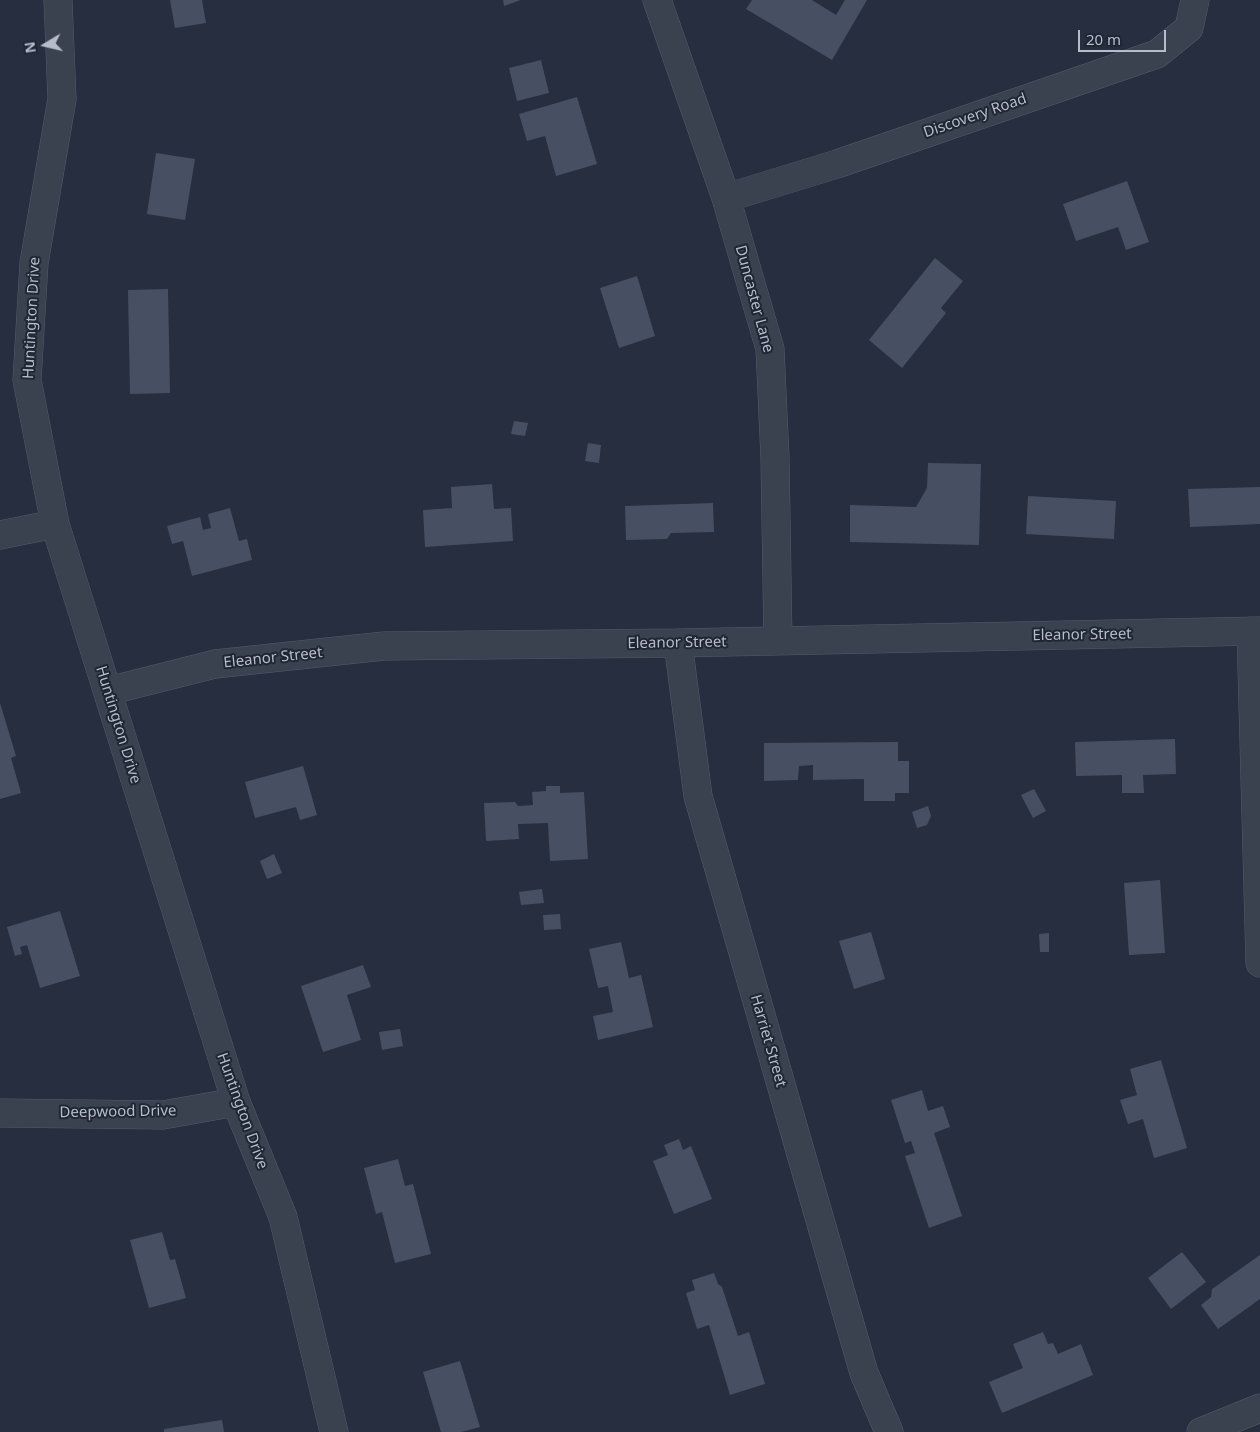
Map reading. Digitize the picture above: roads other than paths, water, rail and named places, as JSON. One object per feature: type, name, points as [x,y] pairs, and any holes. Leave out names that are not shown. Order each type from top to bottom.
[{"type":"street","name":"Huntington Drive","points":[[58,0],[62,99],[34,263],[27,380],[55,524],[236,1102],[282,1217],[334,1432]]},
{"type":"street","name":"Duncaster Lane","points":[[658,0],[726,198],[770,349],[775,458],[778,641]]},
{"type":"street","name":"Discovery Road","points":[[726,198],[837,164],[1157,54],[1189,28],[1196,0]]},
{"type":"street","points":[[0,535],[55,524]]},
{"type":"street","points":[[1255,631],[1260,964]]},
{"type":"street","name":"Eleanor Street","points":[[108,691],[215,664],[384,646],[678,643],[1255,631]]},
{"type":"street","name":"Harriet Street","points":[[678,643],[698,796],[864,1372],[889,1432]]},
{"type":"street","name":"Deepwood Drive","points":[[0,1113],[163,1114],[236,1102]]},
{"type":"street","points":[[1201,1432],[1260,1408]]}]
